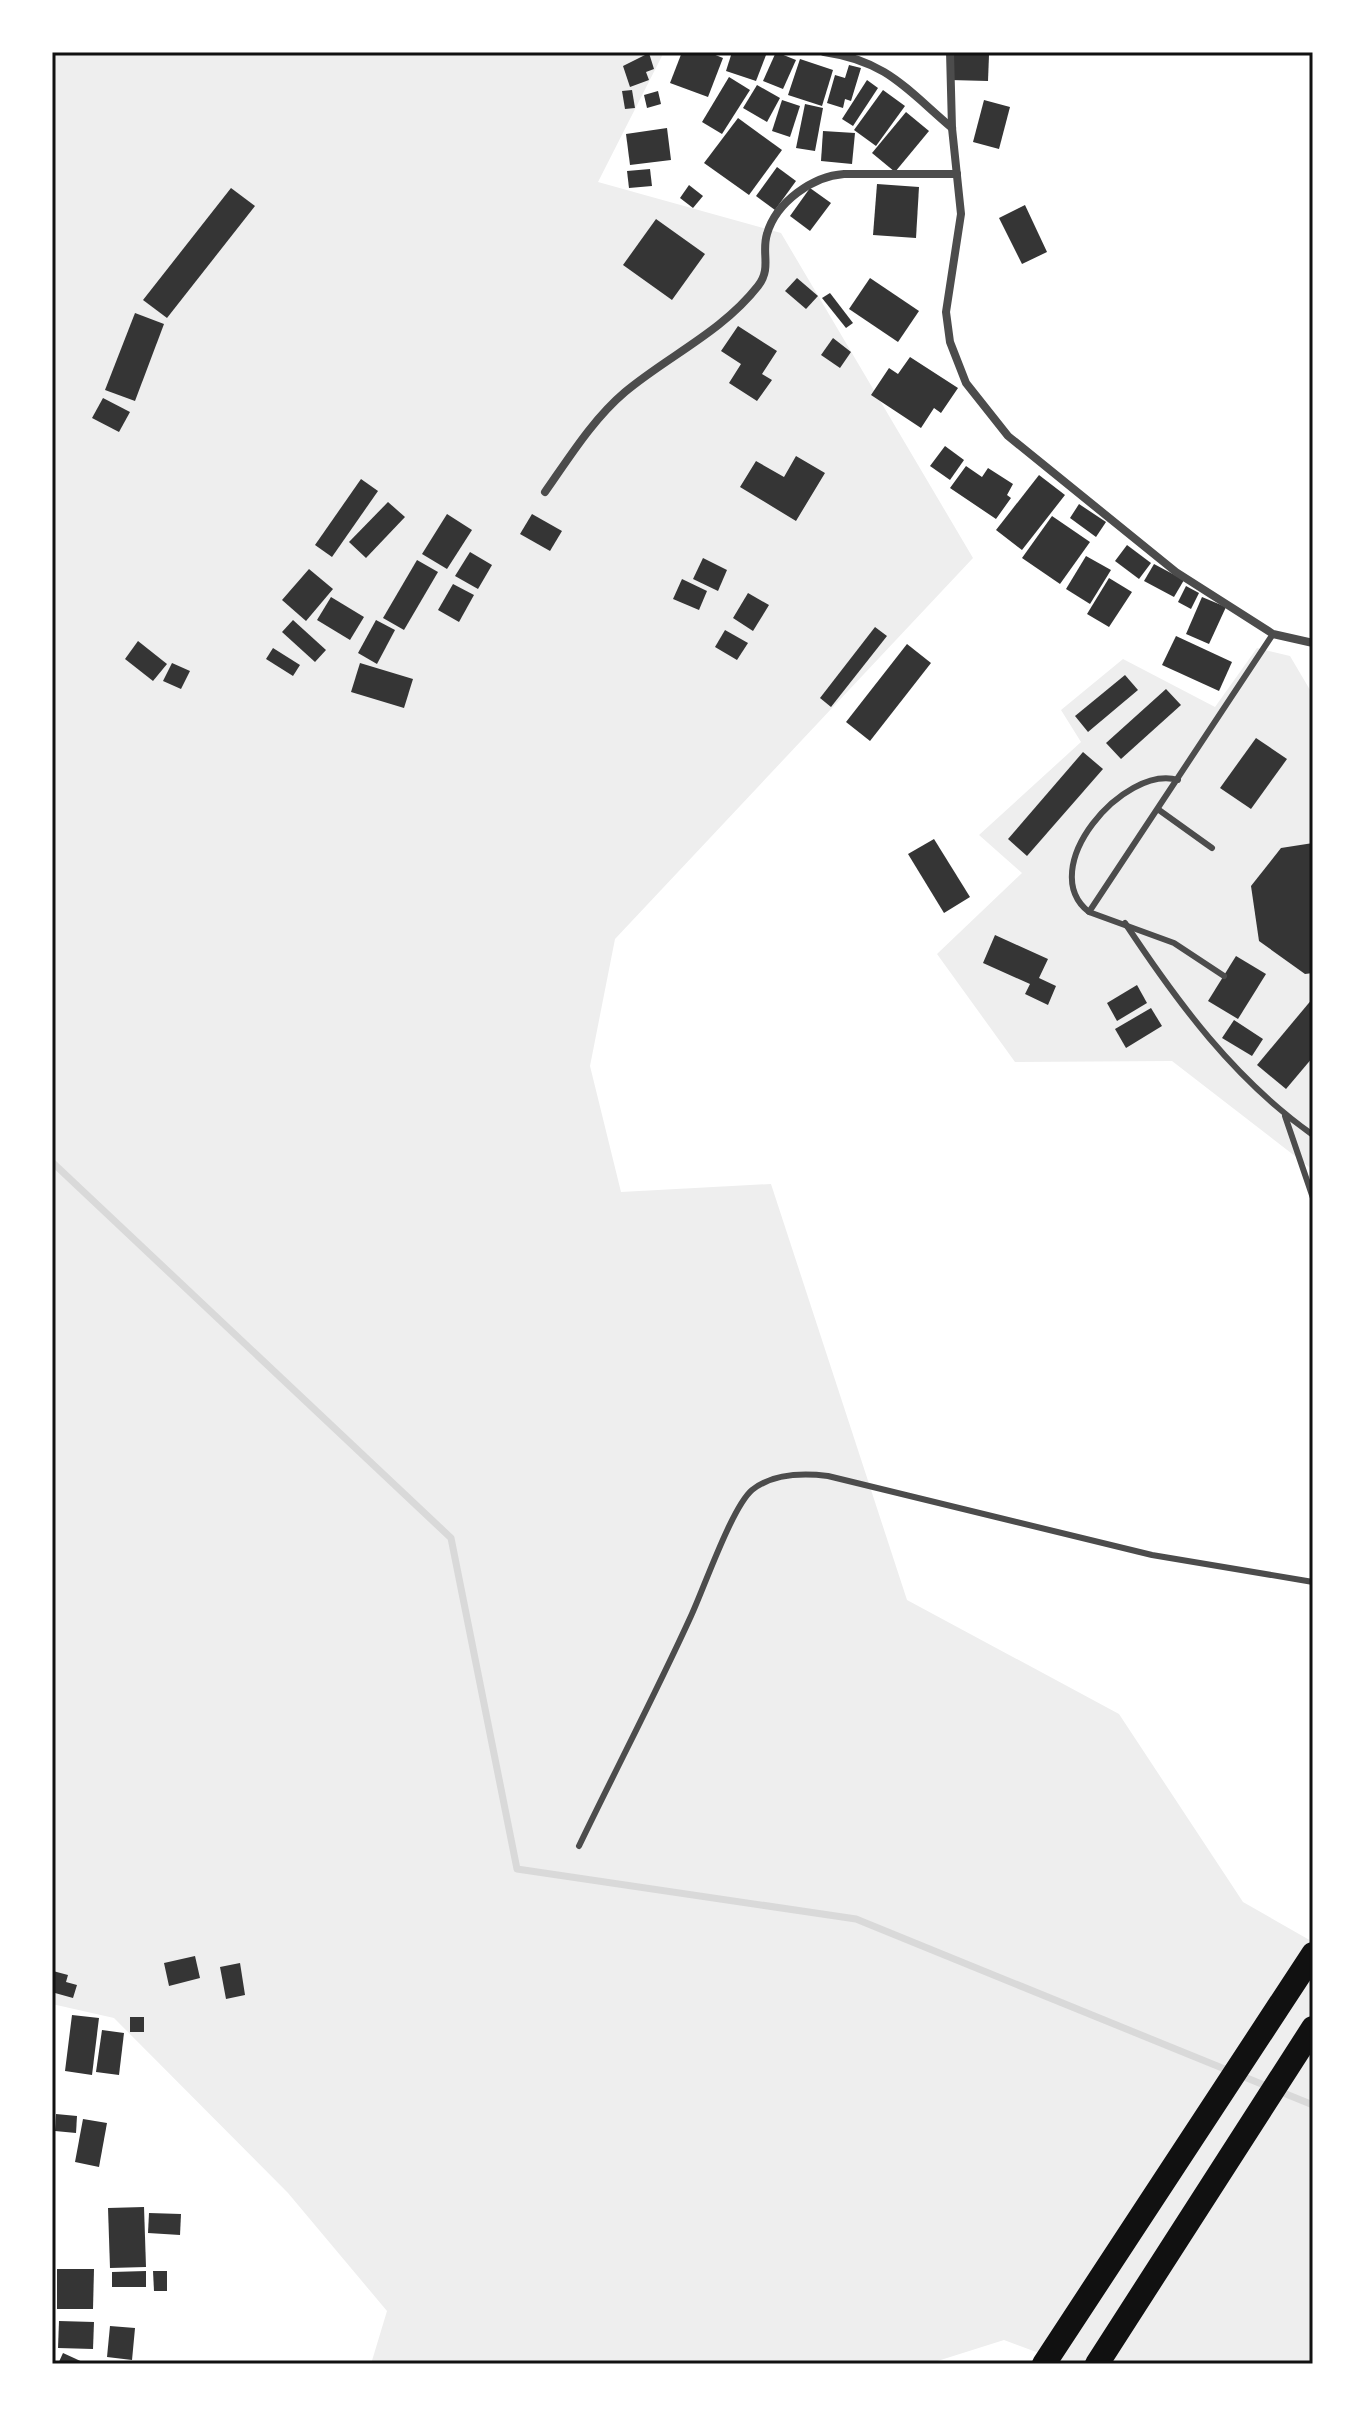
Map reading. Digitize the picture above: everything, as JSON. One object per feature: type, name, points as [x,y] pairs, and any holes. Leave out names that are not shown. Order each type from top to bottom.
[{"type":"highway","points":[[1044,2364],[1313,1954]]},
{"type":"highway","points":[[1097,2364],[1313,2028]]},
{"type":"street","points":[[824,52],[856,57],[879,67],[952,128]]},
{"type":"street","points":[[950,52],[959,236],[946,312],[950,342],[966,383],[1008,436],[1085,502],[1194,585],[1273,634],[1313,643]]},
{"type":"street","points":[[545,492],[622,394],[708,334],[757,287],[767,268],[767,232],[805,184],[828,175],[957,174]]},
{"type":"lane","points":[[1089,912],[1273,634]]},
{"type":"lane","points":[[1178,780],[1167,777],[1151,779],[1132,788],[1106,811],[1078,847],[1071,867],[1071,887],[1077,902],[1089,912],[1125,923],[1192,951],[1224,976]]},
{"type":"lane","points":[[1159,810],[1212,848]]},
{"type":"lane","points":[[1125,923],[1204,1032],[1246,1080],[1285,1116],[1313,1135]]},
{"type":"lane","points":[[1285,1116],[1313,1198]]},
{"type":"lane","points":[[579,1846],[686,1627],[739,1509],[753,1489],[773,1479],[805,1474],[839,1478],[1152,1555],[1313,1582]]},
{"type":"shaded area","points":[[52,52],[664,52],[598,182],[781,233],[973,558],[615,939],[590,1066],[621,1192],[771,1184],[907,1600],[1119,1714],[1243,1902],[1313,1942],[1313,2364],[1069,2364],[1004,2340],[928,2364],[371,2364],[387,2311],[288,2193],[114,2018],[52,2004]]},
{"type":"shaded area","points":[[1257,648],[1290,656],[1313,695],[1313,1170],[1172,1061],[1015,1062],[937,954],[1022,873],[979,835],[1081,742],[1061,710],[1123,659],[1215,707]]},
{"type":"building","points":[[682,52],[708,52],[723,58],[708,97],[670,83]]},
{"type":"building","points":[[732,52],[766,55],[756,81],[726,71]]},
{"type":"building","points":[[776,52],[796,60],[783,89],[763,81]]},
{"type":"building","points":[[649,53],[654,69],[646,72],[649,80],[630,87],[623,66]]},
{"type":"building","points":[[951,55],[989,55],[988,81],[950,80]]},
{"type":"building","points":[[800,59],[833,70],[822,106],[788,95]]},
{"type":"building","points":[[849,65],[861,68],[851,101],[845,99],[843,108],[827,103],[835,75],[845,78]]},
{"type":"building","points":[[729,77],[750,90],[722,134],[702,122]]},
{"type":"building","points":[[867,80],[878,88],[853,126],[842,119]]},
{"type":"building","points":[[757,85],[780,98],[767,122],[743,108]]},
{"type":"building","points":[[632,90],[635,108],[625,109],[622,91]]},
{"type":"building","points":[[883,90],[905,106],[876,146],[854,130]]},
{"type":"building","points":[[658,91],[661,104],[647,108],[644,95]]},
{"type":"building","points":[[782,100],[800,106],[790,137],[772,131]]},
{"type":"building","points":[[984,100],[1010,107],[999,149],[973,142]]},
{"type":"building","points":[[805,104],[823,108],[815,151],[796,148]]},
{"type":"building","points":[[906,112],[929,131],[895,172],[872,153]]},
{"type":"building","points":[[738,118],[782,150],[749,195],[704,163]]},
{"type":"building","points":[[667,128],[671,160],[630,165],[626,134]]},
{"type":"building","points":[[823,131],[855,133],[852,164],[821,161]]},
{"type":"building","points":[[777,167],[796,181],[775,210],[756,196]]},
{"type":"building","points":[[650,169],[652,186],[629,188],[627,171]]},
{"type":"building","points":[[877,184],[919,187],[916,238],[873,235]]},
{"type":"building","points":[[689,185],[703,196],[693,208],[680,198]]},
{"type":"building","points":[[231,188],[255,206],[167,318],[143,300]]},
{"type":"building","points":[[810,188],[831,203],[810,231],[790,216]]},
{"type":"building","points":[[1025,205],[1047,252],[1022,264],[999,218]]},
{"type":"building","points":[[656,219],[705,254],[672,300],[623,265]]},
{"type":"building","points":[[797,278],[818,296],[806,309],[785,291]]},
{"type":"building","points":[[870,278],[919,311],[898,342],[849,309]]},
{"type":"building","points":[[830,293],[853,323],[846,328],[822,298]]},
{"type":"building","points":[[135,313],[164,324],[135,401],[105,390]]},
{"type":"building","points":[[738,326],[777,351],[762,374],[772,380],[757,401],[729,383],[741,364],[721,351]]},
{"type":"building","points":[[833,338],[851,352],[840,368],[821,355]]},
{"type":"building","points":[[910,357],[958,388],[941,413],[934,408],[921,428],[871,395],[889,368],[898,374]]},
{"type":"building","points":[[103,398],[130,412],[119,432],[92,418]]},
{"type":"building","points":[[945,446],[964,460],[950,480],[930,466]]},
{"type":"building","points":[[796,456],[825,473],[796,521],[740,487],[756,461],[784,477]]},
{"type":"building","points":[[966,466],[982,477],[988,468],[1013,484],[1007,495],[1011,498],[996,519],[950,488]]},
{"type":"building","points":[[1039,475],[1065,495],[1022,550],[996,530]]},
{"type":"building","points":[[361,479],[378,491],[332,557],[315,545]]},
{"type":"building","points":[[388,502],[405,517],[366,558],[349,542]]},
{"type":"building","points":[[1079,504],[1106,522],[1096,537],[1070,518]]},
{"type":"building","points":[[447,514],[472,530],[447,569],[422,554]]},
{"type":"building","points":[[532,514],[562,531],[550,551],[520,534]]},
{"type":"building","points":[[1052,516],[1090,542],[1060,584],[1022,558]]},
{"type":"building","points":[[1127,545],[1151,563],[1139,579],[1115,561]]},
{"type":"building","points":[[470,552],[492,565],[478,589],[455,576]]},
{"type":"building","points":[[1086,556],[1111,570],[1090,604],[1066,589]]},
{"type":"building","points":[[703,558],[727,570],[718,591],[693,579]]},
{"type":"building","points":[[417,560],[438,572],[404,630],[383,618]]},
{"type":"building","points":[[1154,564],[1184,580],[1174,597],[1144,581]]},
{"type":"building","points":[[309,569],[333,589],[306,621],[282,600]]},
{"type":"building","points":[[1109,578],[1132,592],[1109,627],[1087,614]]},
{"type":"building","points":[[682,579],[707,591],[699,610],[673,599]]},
{"type":"building","points":[[453,584],[474,595],[459,622],[438,610]]},
{"type":"building","points":[[1186,586],[1199,593],[1191,609],[1178,602]]},
{"type":"building","points":[[748,593],[769,605],[753,631],[733,618]]},
{"type":"building","points":[[331,597],[364,617],[350,640],[317,620]]},
{"type":"building","points":[[1202,597],[1226,607],[1209,644],[1186,634]]},
{"type":"building","points":[[293,620],[326,650],[315,662],[282,632]]},
{"type":"building","points":[[376,620],[395,630],[377,664],[358,653]]},
{"type":"building","points":[[875,627],[887,636],[831,707],[820,698]]},
{"type":"building","points":[[725,630],[748,643],[737,660],[715,647]]},
{"type":"building","points":[[1176,636],[1232,662],[1219,691],[1162,665]]},
{"type":"building","points":[[138,641],[167,664],[153,681],[125,659]]},
{"type":"building","points":[[907,644],[931,663],[870,741],[846,722]]},
{"type":"building","points":[[273,648],[300,665],[293,676],[266,659]]},
{"type":"building","points":[[172,663],[190,671],[181,689],[163,681]]},
{"type":"building","points":[[360,663],[413,679],[404,708],[351,692]]},
{"type":"building","points":[[1125,675],[1138,690],[1088,732],[1075,716]]},
{"type":"building","points":[[1166,689],[1181,705],[1121,759],[1106,743]]},
{"type":"building","points":[[1256,738],[1287,759],[1251,809],[1220,788]]},
{"type":"building","points":[[1083,752],[1103,769],[1027,856],[1008,839]]},
{"type":"building","points":[[934,839],[970,897],[944,913],[908,854]]},
{"type":"building","points":[[1313,843],[1313,973],[1305,974],[1259,941],[1251,886],[1281,848]]},
{"type":"building","points":[[995,935],[1048,959],[1039,978],[1056,986],[1048,1005],[1025,994],[1030,984],[983,963]]},
{"type":"building","points":[[1236,956],[1266,974],[1238,1019],[1208,1001]]},
{"type":"building","points":[[1137,985],[1147,1003],[1117,1021],[1107,1003]]},
{"type":"building","points":[[1313,998],[1313,1057],[1286,1089],[1257,1065]]},
{"type":"building","points":[[1151,1008],[1162,1026],[1126,1048],[1115,1029]]},
{"type":"building","points":[[1234,1020],[1263,1039],[1252,1056],[1222,1038]]},
{"type":"building","points":[[195,1956],[200,1978],[169,1986],[164,1963]]},
{"type":"building","points":[[240,1963],[245,1995],[226,1999],[220,1967]]},
{"type":"building","points":[[53,1971],[68,1975],[66,1982],[77,1985],[73,1998],[55,1993]]},
{"type":"building","points":[[72,2015],[99,2018],[92,2075],[65,2071]]},
{"type":"building","points":[[130,2017],[144,2017],[144,2032],[130,2032]]},
{"type":"building","points":[[102,2030],[124,2033],[119,2075],[96,2072]]},
{"type":"building","points":[[56,2114],[77,2116],[76,2133],[55,2131]]},
{"type":"building","points":[[83,2119],[107,2123],[99,2167],[75,2162]]},
{"type":"building","points":[[144,2207],[146,2267],[110,2268],[108,2208]]},
{"type":"building","points":[[149,2213],[181,2214],[180,2235],[148,2233]]},
{"type":"building","points":[[57,2269],[94,2269],[93,2309],[57,2309]]},
{"type":"building","points":[[146,2271],[146,2287],[112,2287],[112,2272]]},
{"type":"building","points":[[153,2271],[167,2271],[167,2291],[154,2291]]},
{"type":"building","points":[[59,2321],[94,2322],[93,2349],[58,2348]]},
{"type":"building","points":[[110,2326],[135,2328],[132,2360],[107,2357]]},
{"type":"building","points":[[63,2353],[87,2364],[58,2364]]},
{"type":"waterway","points":[[52,1162],[451,1538],[517,1869],[856,1919],[1313,2105]]}]
